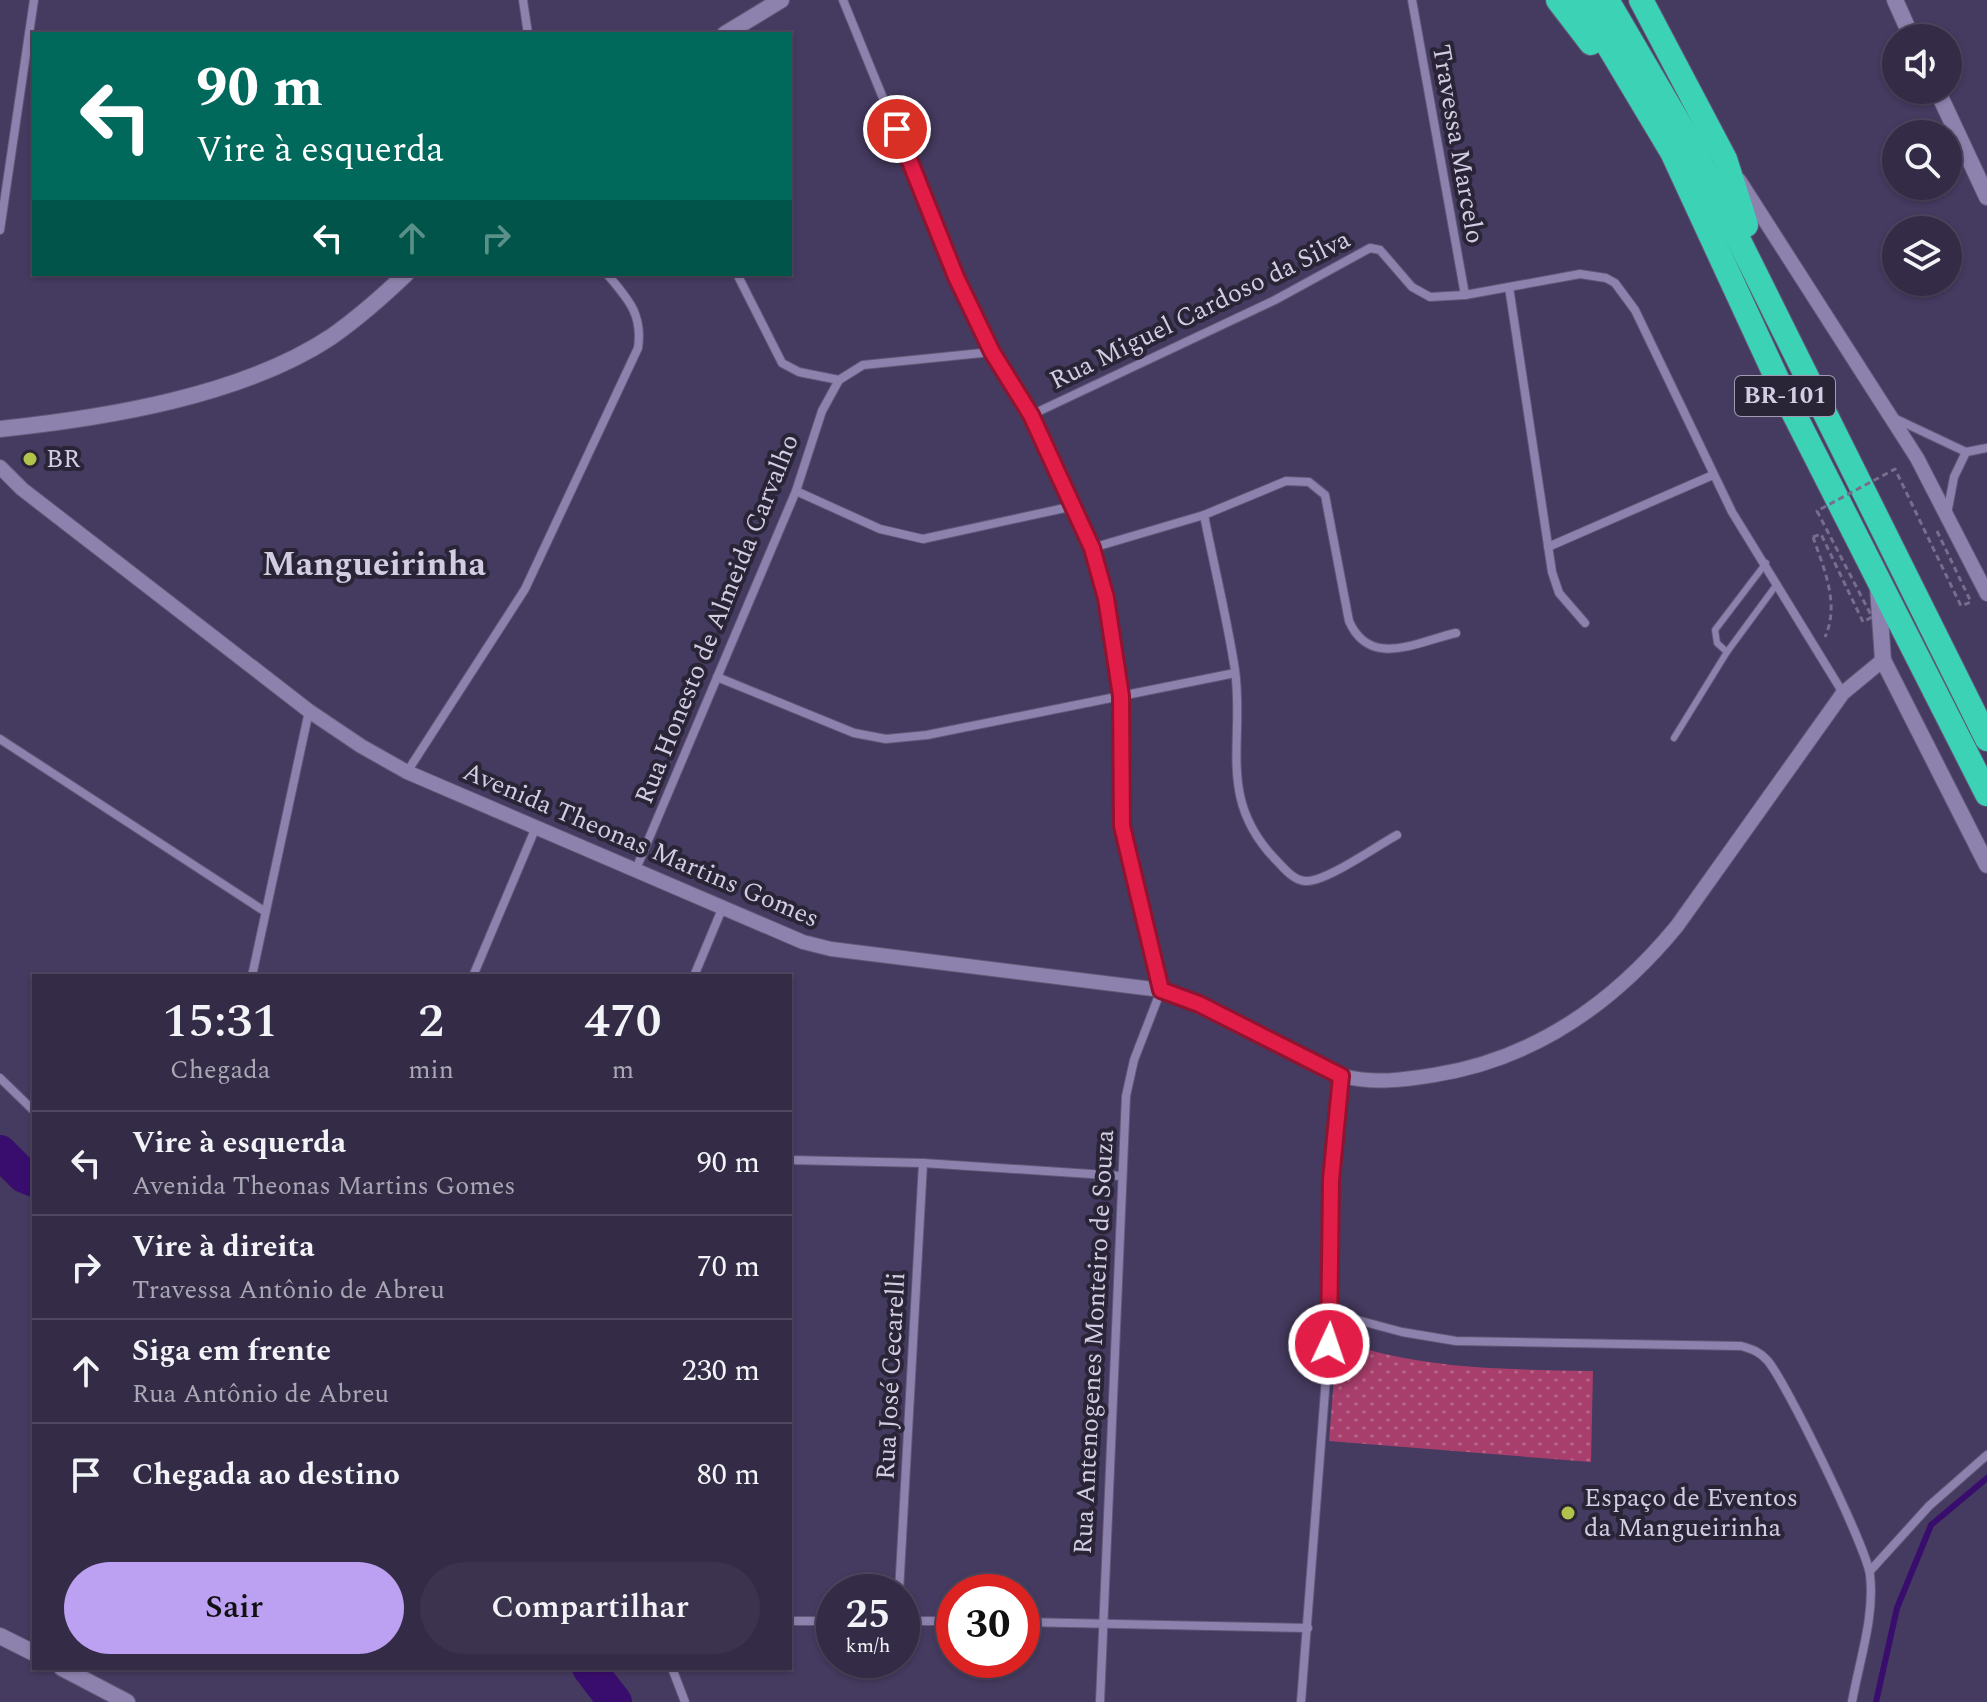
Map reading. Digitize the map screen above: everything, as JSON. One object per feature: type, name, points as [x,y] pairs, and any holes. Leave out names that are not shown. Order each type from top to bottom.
[{"type":"highway","points":[[1558,0],[1672,152]]},
{"type":"highway","name":"BR-101","points":[[1581,0],[1672,152],[1784,394],[1987,794]]},
{"type":"highway","name":"BR-101","points":[[1607,0],[1690,142],[1987,739]]},
{"type":"highway","points":[[1641,0],[1725,159],[1768,294]]},
{"type":"main road","points":[[1895,0],[1906,24]]},
{"type":"main road","points":[[728,32],[771,2]]},
{"type":"main road","points":[[1944,104],[1986,194]]},
{"type":"main road","points":[[0,429],[143,408],[260,371],[330,337],[372,306],[404,276]]},
{"type":"main road","points":[[1877,574],[1883,660],[1987,865]]},
{"type":"main road","points":[[0,1636],[32,1652]]},
{"type":"main road","points":[[66,1670],[127,1702]]},
{"type":"street","points":[[0,230],[34,0]]},
{"type":"street","points":[[522,0],[528,32]]},
{"type":"street","points":[[843,0],[956,277],[992,352],[1031,415],[1092,548],[1106,598],[1121,696],[1122,826],[1161,990]]},
{"type":"street","name":"Travessa Marcelo","points":[[1412,0],[1465,295]]},
{"type":"street","points":[[1725,159],[1890,416],[1987,594]]},
{"type":"street","name":"Rua Miguel Cardoso da Silva","points":[[1031,415],[1275,300],[1370,248],[1380,250],[1421,294],[1465,295],[1580,274],[1606,278],[1615,283],[1635,310],[1713,475],[1843,693]]},
{"type":"street","points":[[407,772],[525,589],[638,348],[641,331],[634,305],[609,276]]},
{"type":"street","points":[[738,276],[782,363],[799,372],[839,380],[848,372],[877,362],[992,352]]},
{"type":"street","points":[[1509,287],[1548,547],[1559,593],[1585,623]]},
{"type":"street","name":"Rua Honesto de Almeida Carvalho","points":[[636,869],[796,491],[822,411],[839,380]]},
{"type":"street","points":[[1890,416],[1966,452],[1987,448]]},
{"type":"street","points":[[1946,514],[1954,477],[1966,452]]},
{"type":"street","name":"Avenida Theonas Martins Gomes","points":[[0,467],[22,489],[309,711],[407,772],[803,942],[831,949],[1161,990],[1199,1004],[1341,1076],[1402,1080],[1477,1068],[1537,1045],[1601,1004],[1648,962],[1677,926],[1843,693],[1883,660]]},
{"type":"street","points":[[1548,547],[1713,475]]},
{"type":"street","points":[[1092,548],[1204,515],[1271,485],[1298,479],[1309,482],[1325,495],[1349,621],[1356,638],[1381,650],[1456,633]]},
{"type":"street","points":[[796,491],[880,529],[923,539],[1074,506]]},
{"type":"street","points":[[1204,515],[1235,673],[1234,745],[1245,813],[1255,836],[1291,875],[1313,880],[1397,835]]},
{"type":"street","points":[[717,677],[854,733],[886,739],[927,735],[1235,673]]},
{"type":"street","points":[[252,974],[309,711]]},
{"type":"street","points":[[0,739],[264,911]]},
{"type":"street","points":[[474,974],[536,826]]},
{"type":"street","points":[[695,974],[722,909]]},
{"type":"street","name":"Rua Antenogenes Monteiro de Souza","points":[[1100,1702],[1121,1176],[1129,1078],[1161,990]]},
{"type":"street","points":[[1301,1702],[1331,1313],[1331,1180],[1341,1076]]},
{"type":"street","points":[[0,1078],[32,1109]]},
{"type":"street","points":[[792,1160],[923,1163],[1121,1176]]},
{"type":"street","name":"Rua José Cecarelli","points":[[900,1574],[923,1163]]},
{"type":"street","points":[[1331,1313],[1402,1332],[1456,1341],[1741,1346],[1754,1350],[1774,1369],[1870,1571],[1867,1621],[1852,1702]]},
{"type":"street","points":[[1870,1571],[1956,1479],[1987,1455]]},
{"type":"street","points":[[792,1621],[816,1621]]},
{"type":"street","points":[[1040,1622],[1308,1628]]},
{"type":"street","points":[[673,1670],[685,1702]]},
{"type":"lane","points":[[1727,652],[1717,643],[1715,630],[1766,563]]},
{"type":"lane","points":[[1674,738],[1727,652],[1777,584]]},
{"type":"path","points":[[1818,651],[1828,632],[1831,602],[1830,588],[1813,537],[1821,534],[1863,622],[1872,617],[1817,511],[1895,469],[1961,606],[1971,602],[1936,529]]},
{"type":"shaded area","points":[[1337,1340],[1400,1357],[1464,1366],[1593,1371],[1591,1462],[1329,1441]]},
{"type":"waterway","points":[[0,1152],[24,1176],[32,1179]]},
{"type":"waterway","points":[[1876,1702],[1897,1608],[1931,1525],[1987,1478]]},
{"type":"waterway","points":[[591,1670],[615,1702]]},
{"type":"place","name":"BR","points":[[30,459]]},
{"type":"place","name":"Espaço de Eventos da Mangueirinha","points":[[1568,1513]]},
{"type":"district","name":"Mangueirinha","points":[[374,565]]},
{"type":"route","points":[[897,129],[956,277],[992,352],[1031,415],[1092,548],[1106,598],[1121,696],[1119,782],[1122,826],[1161,990],[1199,1004],[1341,1076],[1331,1180],[1329,1344]]}]
